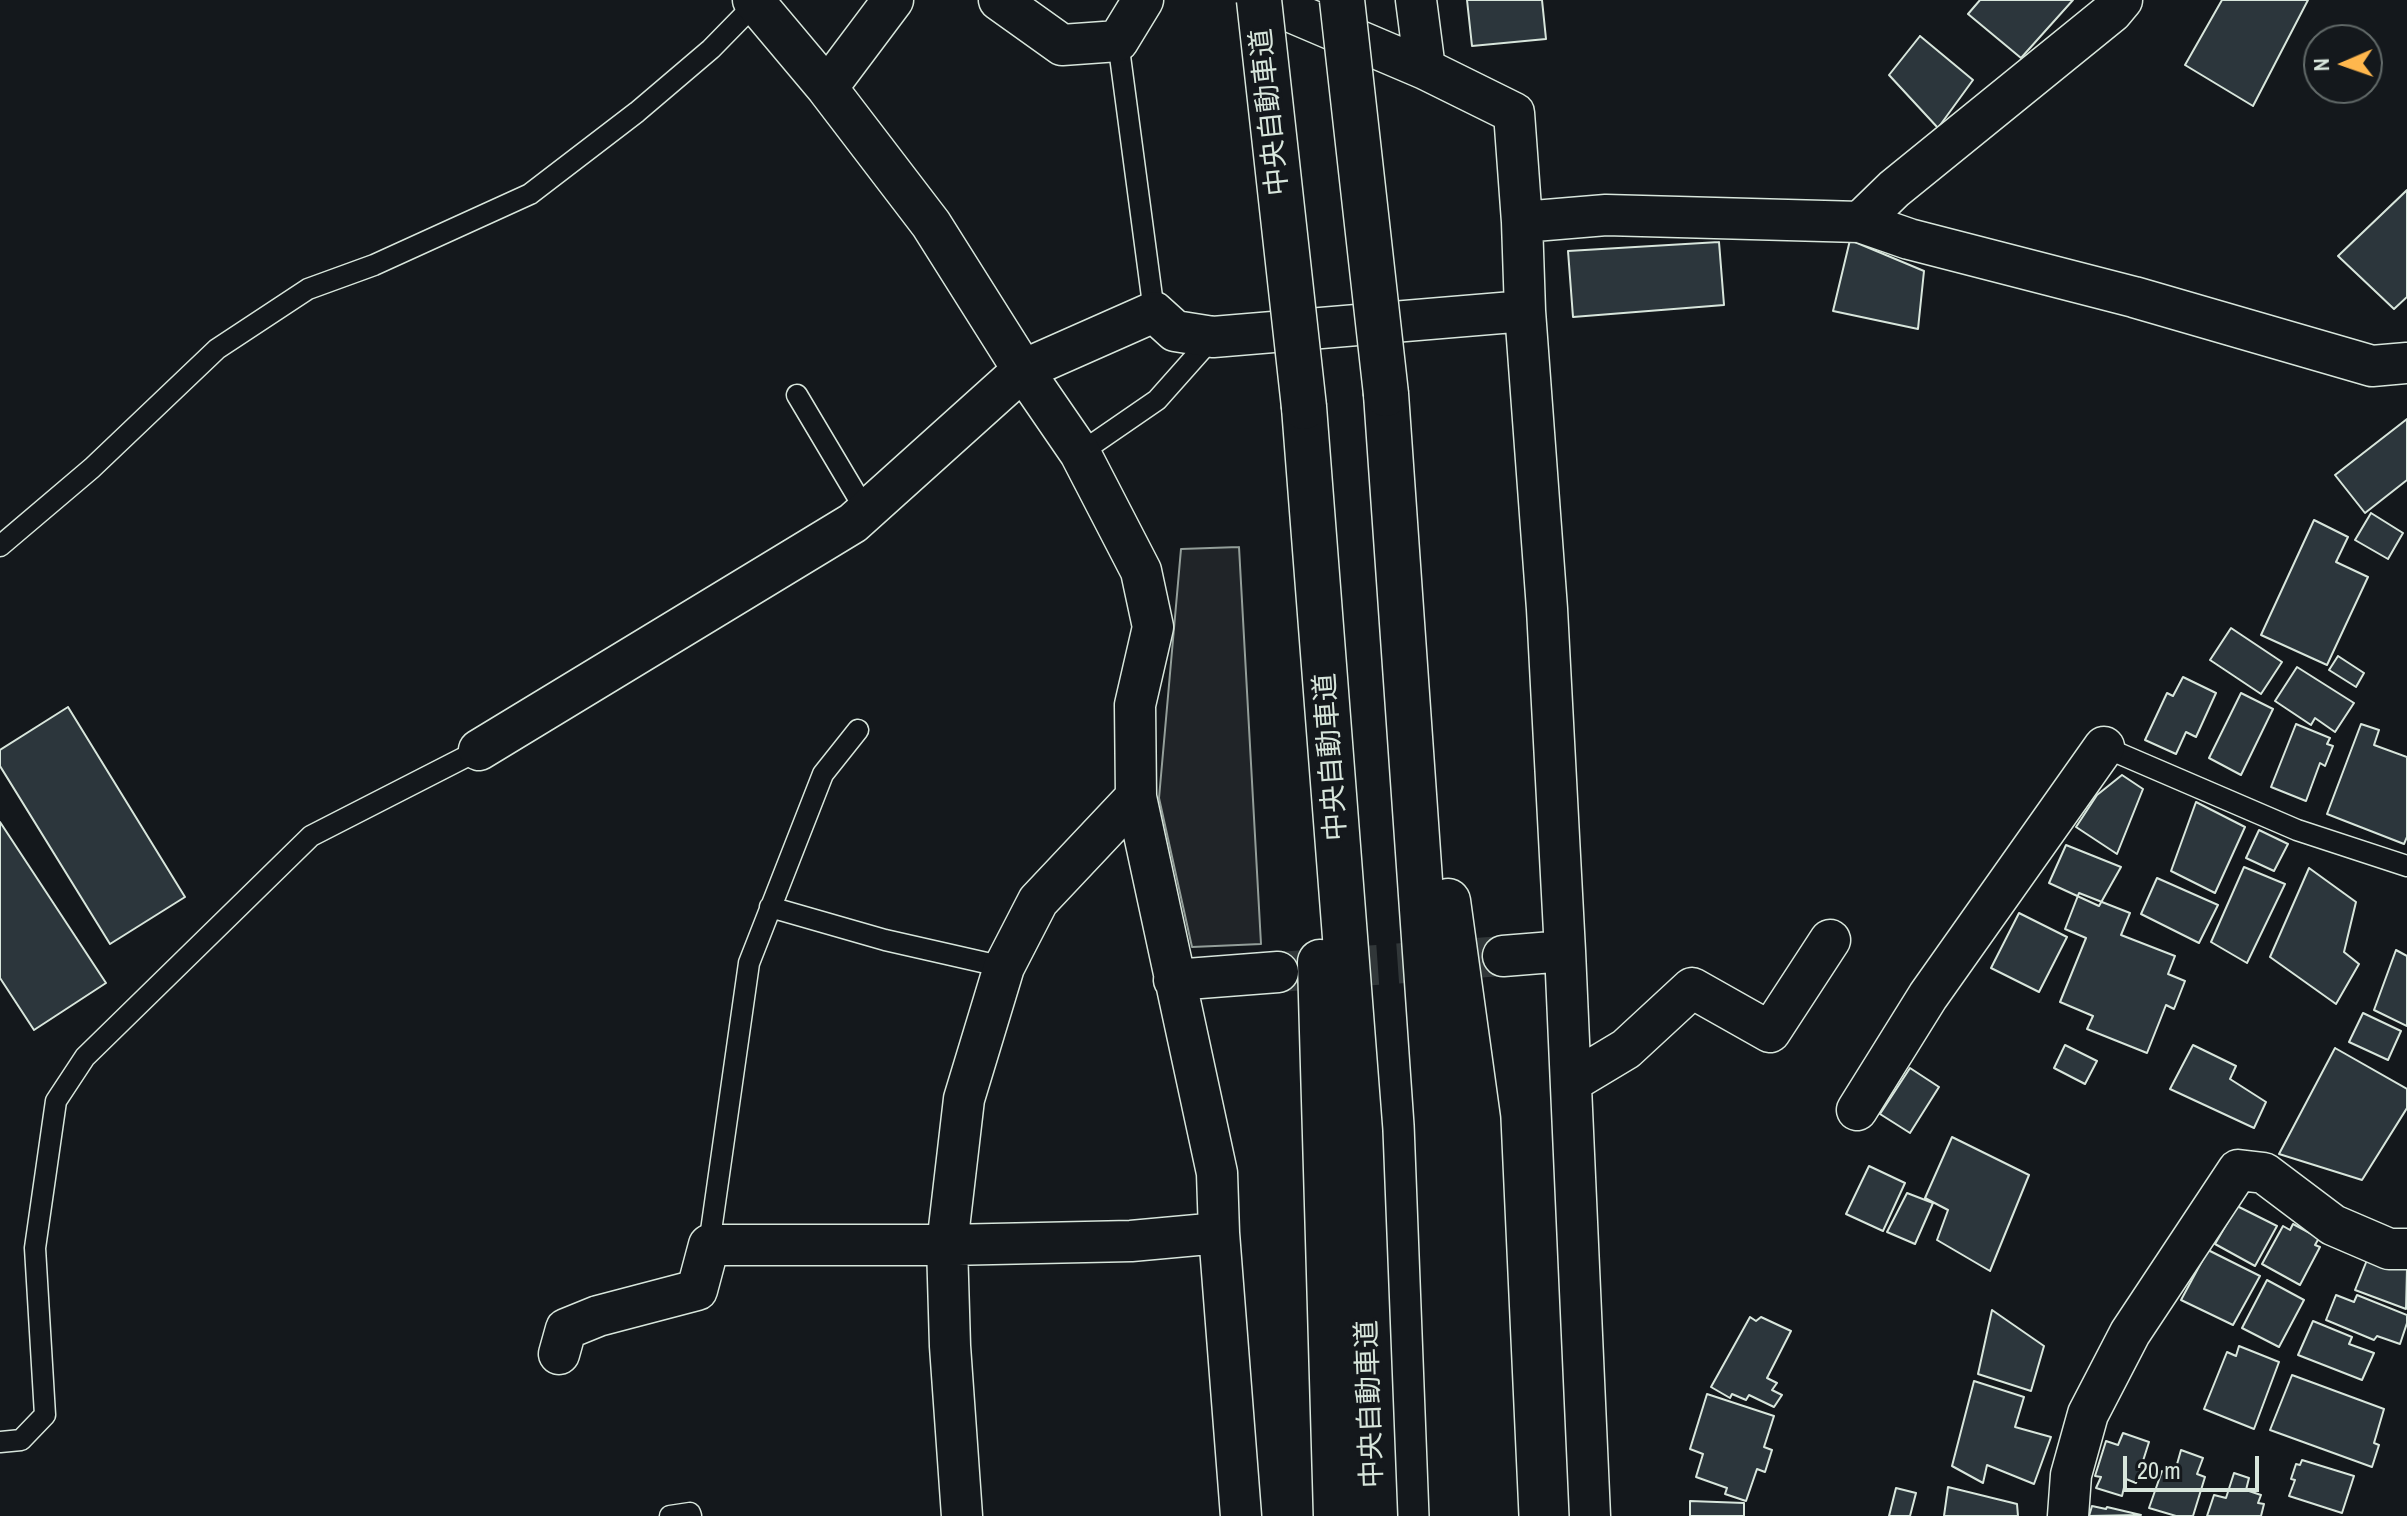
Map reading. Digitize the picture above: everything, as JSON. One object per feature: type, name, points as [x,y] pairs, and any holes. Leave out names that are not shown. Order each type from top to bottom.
[{"type":"highway","name":"中央自動車道","points":[[1261,0],[1311,479],[1360,1131],[1375,1516]]},
{"type":"highway","points":[[1342,0],[1386,394],[1437,1124],[1452,1516]]},
{"type":"highway","points":[[1311,479],[1323,1134],[1336,1516]]},
{"type":"highway","points":[[1392,486],[1478,1119],[1496,1516]]},
{"type":"street","points":[[827,88],[893,0]]},
{"type":"street","points":[[999,0],[1062,45],[1118,41],[1143,0]]},
{"type":"street","points":[[1261,0],[1425,69],[1514,113],[1547,609],[1590,1516]]},
{"type":"street","points":[[1416,0],[1425,69]]},
{"type":"street","points":[[1860,222],[1894,189],[2112,12],[2122,0]]},
{"type":"street","points":[[754,1],[827,88],[931,224],[1023,370],[1080,453],[1141,571],[1153,627],[1135,705],[1136,797],[1217,1173],[1241,1516]]},
{"type":"street","points":[[1522,222],[1606,215],[1860,222],[1909,239],[2134,297],[2372,366],[2407,363]]},
{"type":"street","points":[[479,750],[853,523],[1023,370],[1154,312],[1175,331],[1213,337],[1525,311]]},
{"type":"street","points":[[1857,1110],[1928,996],[2104,747]]},
{"type":"street","points":[[962,1516],[950,1346],[947,1245],[964,1099],[1004,967],[1038,901],[1136,797]]},
{"type":"street","points":[[1571,1082],[1626,1049],[1692,988],[1770,1032],[1830,940]]},
{"type":"street","points":[[1503,956],[1565,951]]},
{"type":"street","points":[[1174,980],[1278,972]]},
{"type":"street","points":[[2068,1516],[2071,1475],[2088,1414],[2130,1333],[2238,1170],[2264,1173],[2333,1225],[2389,1249],[2407,1249]]},
{"type":"street","points":[[559,1354],[566,1329],[598,1316],[697,1290],[709,1245],[1131,1241],[1219,1233]]},
{"type":"lane","points":[[0,546],[92,468],[217,349],[308,289],[374,265],[530,194],[637,112],[711,49],[754,1]]},
{"type":"lane","points":[[1118,41],[1154,312]]},
{"type":"lane","points":[[1080,453],[1157,400],[1213,337]]},
{"type":"lane","points":[[797,395],[866,511]]},
{"type":"lane","points":[[709,1245],[749,963],[823,774],[858,730]]},
{"type":"lane","points":[[2104,747],[2297,830],[2407,866]]},
{"type":"lane","points":[[0,1442],[21,1440],[45,1415],[35,1248],[56,1101],[85,1057],[311,836],[479,750]]},
{"type":"lane","points":[[770,907],[885,940],[1004,967]]},
{"type":"lane","points":[[670,1516],[690,1513],[691,1516]]},
{"type":"shaded area","points":[[1239,547],[1261,944],[1192,947],[1159,798],[1181,549]]},
{"type":"building","points":[[1467,0],[1542,0],[1546,39],[1472,46]]},
{"type":"building","points":[[1980,0],[2073,0],[2021,58],[1968,14]]},
{"type":"building","points":[[2222,0],[2308,0],[2253,106],[2185,65]]},
{"type":"building","points":[[1920,36],[1973,80],[1938,128],[1889,75]]},
{"type":"building","points":[[2407,190],[2407,297],[2394,309],[2338,256]]},
{"type":"building","points":[[1850,240],[1924,271],[1918,329],[1833,311]]},
{"type":"building","points":[[1719,242],[1724,305],[1573,317],[1568,251]]},
{"type":"building","points":[[2407,419],[2407,480],[2365,513],[2335,475]]},
{"type":"building","points":[[2371,513],[2403,533],[2388,559],[2355,540]]},
{"type":"building","points":[[2314,520],[2348,537],[2336,562],[2368,577],[2327,665],[2261,635]]},
{"type":"building","points":[[2231,628],[2282,662],[2261,694],[2210,660]]},
{"type":"building","points":[[2338,656],[2364,673],[2356,687],[2329,670]]},
{"type":"building","points":[[2297,667],[2354,703],[2335,732],[2315,718],[2311,725],[2275,701]]},
{"type":"building","points":[[2183,677],[2216,693],[2196,737],[2186,732],[2176,754],[2145,740],[2167,693],[2173,696]]},
{"type":"building","points":[[2241,693],[2273,709],[2241,775],[2209,758]]},
{"type":"building","points":[[68,707],[185,897],[110,944],[0,766],[0,750]]},
{"type":"building","points":[[2296,724],[2330,738],[2327,744],[2333,746],[2325,766],[2320,763],[2306,801],[2271,787]]},
{"type":"building","points":[[2361,724],[2379,730],[2374,745],[2407,757],[2407,837],[2404,844],[2327,814]]},
{"type":"building","points":[[2122,775],[2143,789],[2117,854],[2076,827],[2097,795]]},
{"type":"building","points":[[2196,802],[2245,827],[2215,893],[2171,871]]},
{"type":"building","points":[[0,822],[106,983],[34,1030],[0,978]]},
{"type":"building","points":[[2259,830],[2288,844],[2274,871],[2246,858]]},
{"type":"building","points":[[2066,845],[2121,867],[2099,906],[2049,883]]},
{"type":"building","points":[[2244,867],[2285,884],[2247,963],[2211,942]]},
{"type":"building","points":[[2309,868],[2356,902],[2344,952],[2359,964],[2336,1004],[2270,957]]},
{"type":"building","points":[[2157,878],[2218,905],[2199,943],[2141,914]]},
{"type":"building","points":[[2079,893],[2130,913],[2121,935],[2175,956],[2168,974],[2185,981],[2174,1009],[2166,1005],[2147,1053],[2087,1029],[2093,1016],[2060,1002],[2086,938],[2065,929]]},
{"type":"building","points":[[2019,913],[2067,937],[2039,992],[1991,968]]},
{"type":"building","points":[[2396,950],[2407,956],[2407,1026],[2374,1010]]},
{"type":"building","points":[[2363,1013],[2401,1031],[2388,1060],[2349,1042]]},
{"type":"building","points":[[2065,1045],[2097,1061],[2085,1084],[2054,1068]]},
{"type":"building","points":[[2193,1045],[2236,1066],[2230,1079],[2266,1102],[2254,1128],[2170,1089]]},
{"type":"building","points":[[2335,1048],[2407,1089],[2407,1108],[2362,1180],[2279,1154]]},
{"type":"building","points":[[1910,1068],[1939,1087],[1910,1133],[1880,1114]]},
{"type":"building","points":[[1952,1137],[2029,1175],[1990,1271],[1937,1240],[1948,1210],[1925,1198]]},
{"type":"building","points":[[1869,1166],[1905,1183],[1883,1231],[1846,1214]]},
{"type":"building","points":[[1907,1193],[1933,1203],[1915,1244],[1887,1232]]},
{"type":"building","points":[[2237,1206],[2277,1226],[2255,1266],[2215,1244]]},
{"type":"building","points":[[2293,1224],[2319,1238],[2315,1245],[2320,1247],[2300,1285],[2262,1264],[2283,1226],[2290,1230]]},
{"type":"building","points":[[2208,1250],[2260,1276],[2233,1325],[2181,1300]]},
{"type":"building","points":[[2369,1255],[2407,1269],[2406,1309],[2355,1290]]},
{"type":"building","points":[[2267,1280],[2304,1300],[2279,1347],[2242,1328]]},
{"type":"building","points":[[2336,1295],[2354,1302],[2357,1295],[2407,1315],[2400,1344],[2377,1336],[2374,1340],[2326,1320]]},
{"type":"building","points":[[1992,1310],[2044,1346],[2031,1391],[1978,1374]]},
{"type":"building","points":[[1750,1317],[1756,1321],[1761,1317],[1791,1331],[1767,1378],[1777,1383],[1772,1390],[1782,1395],[1774,1407],[1749,1395],[1746,1400],[1732,1394],[1730,1398],[1711,1387]]},
{"type":"building","points":[[2313,1321],[2352,1337],[2349,1344],[2374,1353],[2362,1380],[2298,1355]]},
{"type":"building","points":[[2239,1346],[2279,1362],[2254,1429],[2204,1409],[2227,1352],[2236,1356]]},
{"type":"building","points":[[2292,1375],[2384,1409],[2374,1443],[2379,1445],[2372,1467],[2270,1430]]},
{"type":"building","points":[[1974,1381],[2024,1397],[2015,1427],[2051,1437],[2034,1484],[1987,1465],[1983,1483],[1952,1466]]},
{"type":"building","points":[[1707,1394],[1774,1416],[1764,1447],[1772,1450],[1765,1472],[1757,1469],[1746,1501],[1725,1494],[1727,1488],[1696,1477],[1703,1454],[1690,1449]]},
{"type":"building","points":[[2123,1433],[2149,1442],[2136,1483],[2126,1479],[2122,1496],[2096,1488],[2101,1477],[2095,1476],[2106,1441],[2118,1445]]},
{"type":"building","points":[[2181,1450],[2203,1458],[2197,1474],[2205,1477],[2193,1516],[2176,1516],[2149,1508],[2162,1471],[2174,1475]]},
{"type":"building","points":[[2302,1460],[2354,1476],[2342,1513],[2289,1496],[2295,1480],[2291,1479],[2296,1464],[2300,1465]]},
{"type":"building","points":[[2234,1473],[2249,1478],[2246,1490],[2261,1495],[2258,1503],[2264,1504],[2261,1516],[2207,1516],[2214,1495],[2226,1498]]},
{"type":"building","points":[[1948,1487],[2017,1504],[2018,1516],[1944,1516]]},
{"type":"building","points":[[1896,1488],[1916,1493],[1910,1516],[1889,1516]]},
{"type":"building","points":[[1690,1501],[1744,1503],[1744,1516],[1690,1516]]},
{"type":"building","points":[[2092,1506],[2107,1507],[2141,1515],[2089,1516]]},
{"type":"tunnel","points":[[1278,972],[1503,956]]}]
